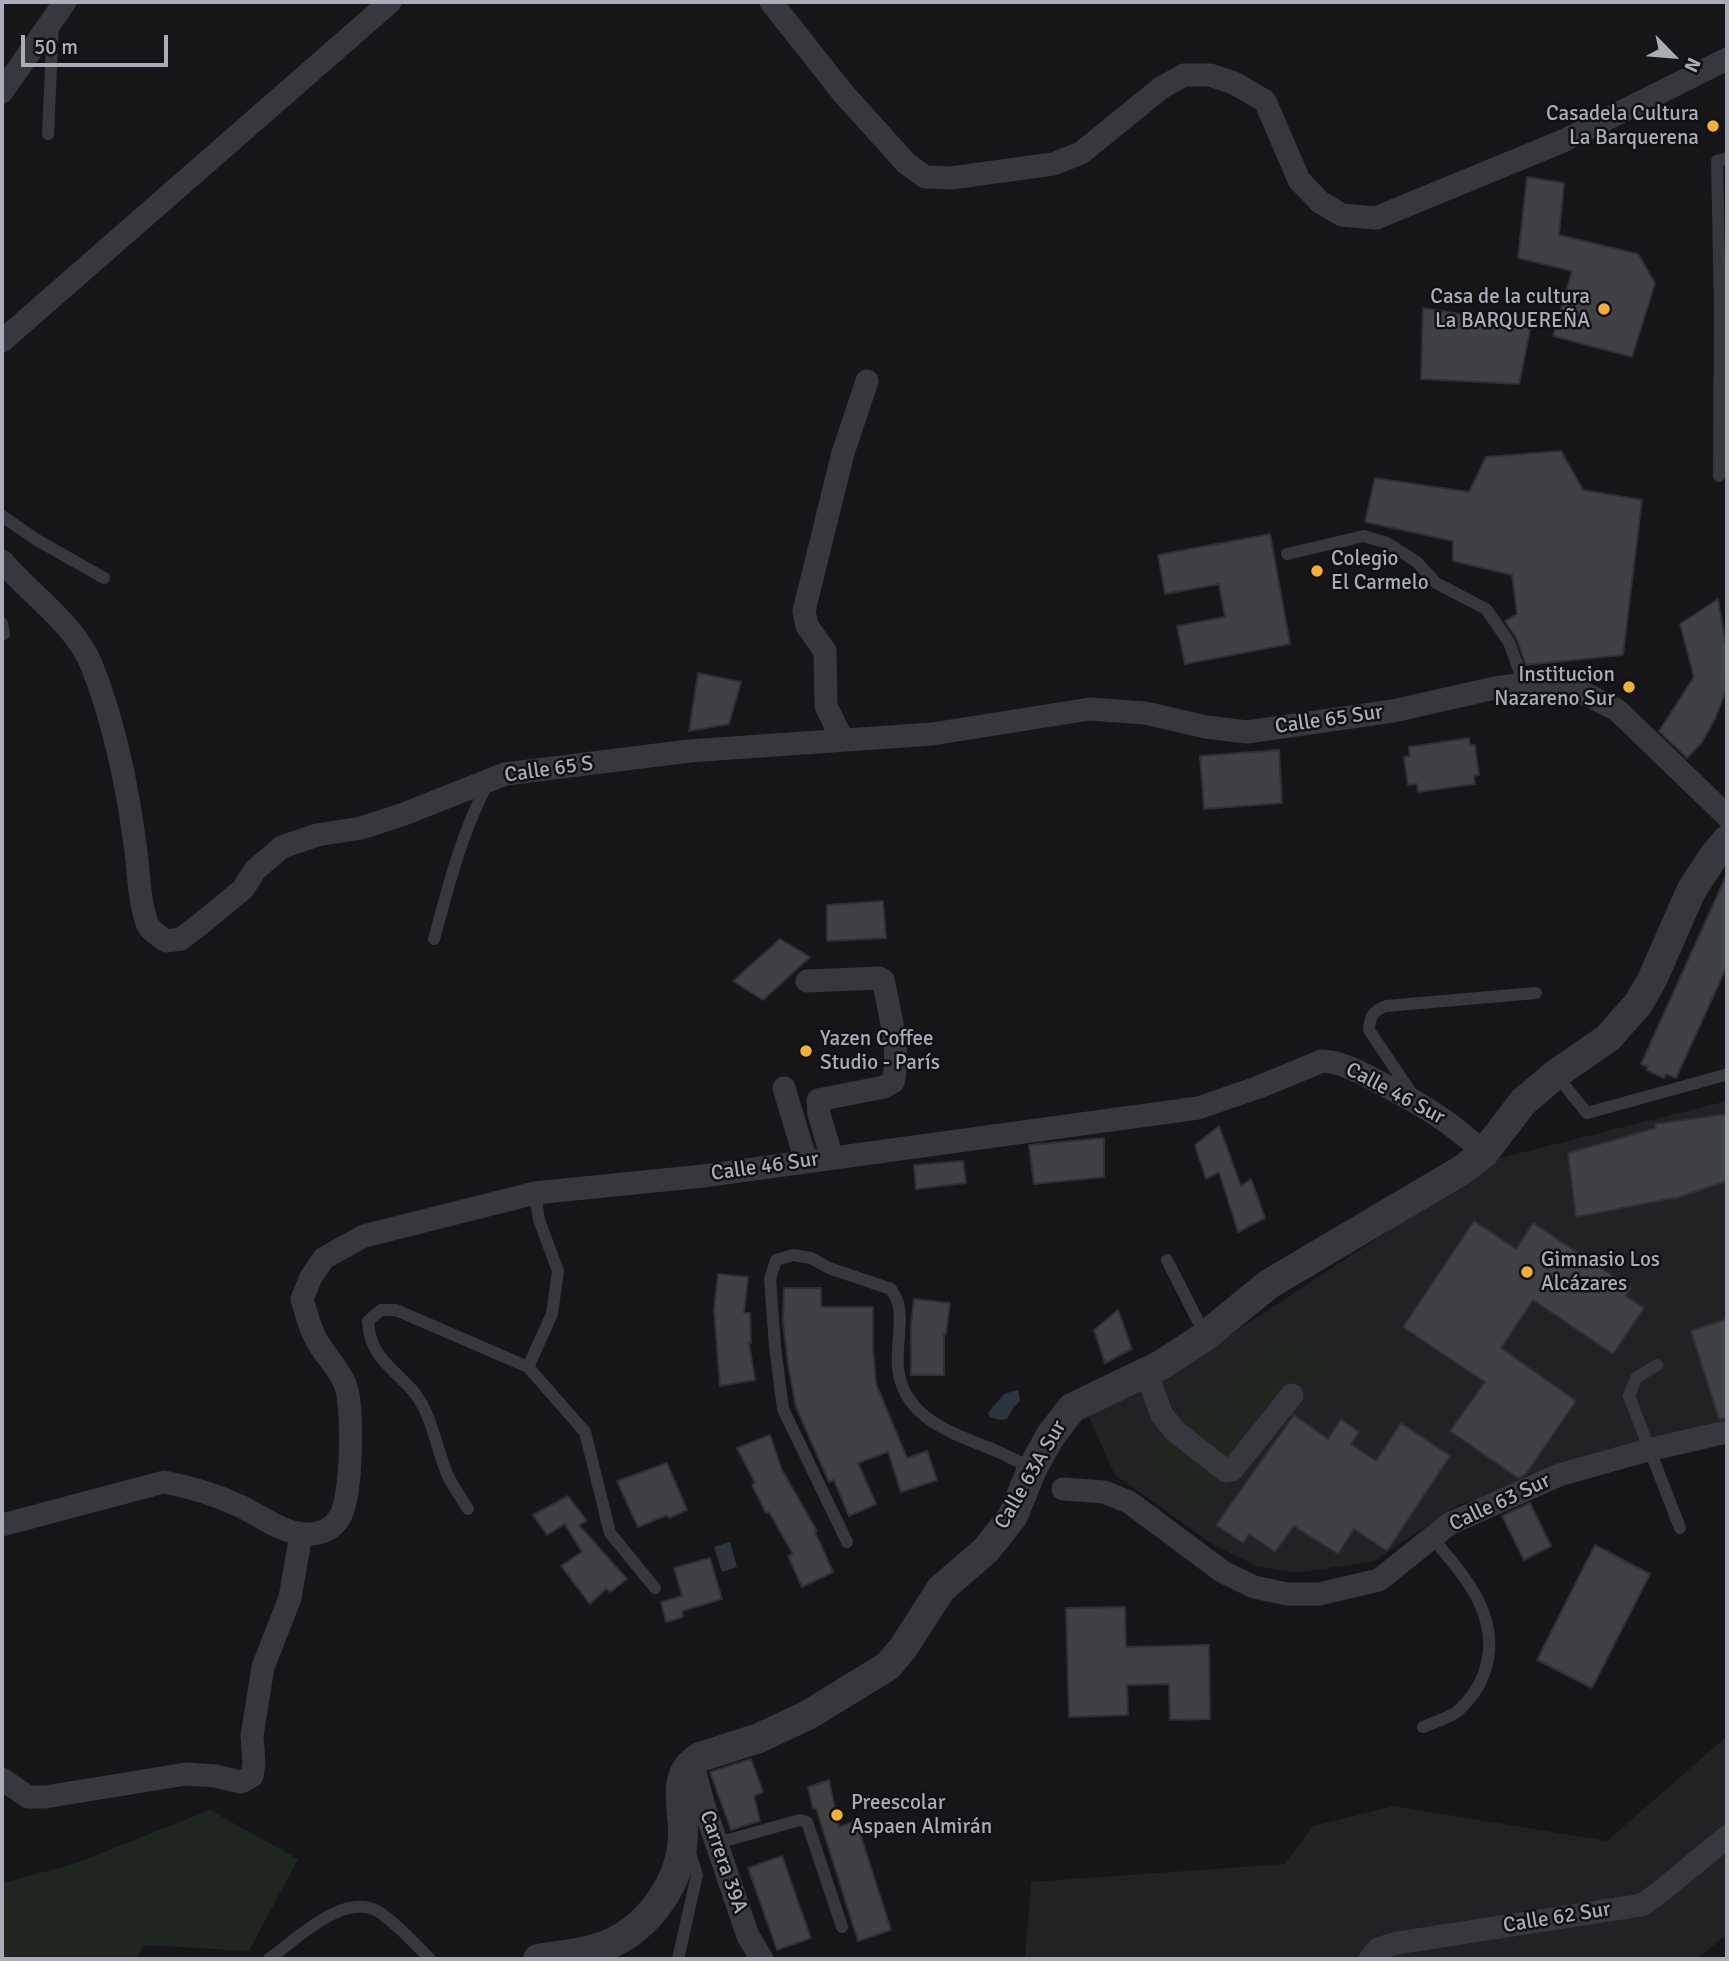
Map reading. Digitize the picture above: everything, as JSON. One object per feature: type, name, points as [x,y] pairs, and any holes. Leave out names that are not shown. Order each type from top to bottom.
[{"type":"street","points":[[2,341],[390,2]]},
{"type":"street","points":[[771,2],[843,93],[906,163],[925,177],[951,178],[1053,164],[1082,153],[1161,88],[1184,75],[1210,75],[1234,83],[1265,101],[1300,180],[1320,202],[1342,215],[1376,218],[1563,141],[1727,59]]},
{"type":"street","points":[[2,92],[60,9]]},
{"type":"street","points":[[842,739],[826,706],[825,651],[807,626],[804,611],[843,453],[867,382]]},
{"type":"street","name":"Calle 65 S","points":[[2,561],[22,585],[71,632],[91,663],[119,759],[148,927],[166,941],[181,939],[243,889],[255,870],[282,847],[317,835],[360,828],[404,814],[505,774],[689,751],[884,736]]},
{"type":"street","name":"Calle 65 Sur","points":[[884,736],[932,734],[1090,709],[1145,713],[1206,727],[1247,732],[1393,711],[1524,684],[1578,690],[1618,710],[1727,816]]},
{"type":"street","points":[[1484,1153],[1523,1102],[1556,1074],[1608,1038],[1638,1004],[1652,980],[1691,891],[1727,840]]},
{"type":"street","points":[[807,981],[883,980],[897,1068],[893,1082],[884,1087],[817,1101],[832,1158]]},
{"type":"street","name":"Calle 46 Sur","points":[[310,1534],[333,1525],[341,1515],[345,1504],[352,1431],[351,1408],[345,1384],[316,1340],[302,1299],[311,1277],[324,1258],[364,1236],[535,1193],[703,1176],[1198,1108],[1322,1061],[1350,1067],[1416,1100],[1458,1128],[1484,1153]]},
{"type":"street","points":[[784,1088],[806,1161]]},
{"type":"street","name":"Calle 63A Sur","points":[[701,1758],[759,1738],[808,1715],[888,1666],[903,1648],[941,1588],[986,1550],[1013,1516],[1032,1469],[1051,1435],[1072,1408],[1146,1373],[1204,1338],[1269,1283],[1409,1203],[1484,1153]]},
{"type":"street","points":[[1146,1373],[1162,1415],[1175,1431],[1226,1471],[1232,1470],[1292,1395]]},
{"type":"street","name":"Calle 63 Sur","points":[[1063,1489],[1104,1492],[1129,1502],[1223,1572],[1254,1587],[1287,1594],[1319,1594],[1379,1580],[1450,1524],[1559,1475],[1648,1450],[1727,1432]]},
{"type":"street","points":[[2,1525],[164,1482],[192,1487],[241,1507],[274,1525],[310,1534],[290,1598],[263,1667],[252,1736],[252,1776],[241,1782],[215,1776],[186,1774],[45,1797],[28,1797],[2,1779]]},
{"type":"street","points":[[538,1959],[589,1951],[607,1945],[641,1924],[663,1898],[678,1866],[683,1837],[681,1778],[701,1758]]},
{"type":"street","name":"Carrera 39A","points":[[701,1758],[704,1806],[747,1936],[762,1959]]},
{"type":"street","name":"Calle 62 Sur","points":[[1370,1959],[1378,1949],[1397,1943],[1642,1905],[1727,1837]]},
{"type":"lane","points":[[48,134],[60,9]]},
{"type":"lane","points":[[1718,476],[1720,310],[1717,161],[1727,158]]},
{"type":"lane","points":[[2,516],[37,540],[104,578]]},
{"type":"lane","points":[[1287,554],[1364,536],[1387,543],[1417,562],[1436,583],[1486,609],[1509,642],[1524,684]]},
{"type":"lane","points":[[434,939],[460,844],[490,779]]},
{"type":"lane","points":[[1416,1100],[1369,1030],[1370,1017],[1376,1010],[1386,1006],[1535,993]]},
{"type":"lane","points":[[1556,1074],[1587,1113],[1725,1075]]},
{"type":"lane","points":[[528,1367],[552,1314],[558,1271],[538,1220],[535,1193]]},
{"type":"lane","points":[[847,1542],[783,1409],[770,1279],[776,1260],[793,1255],[811,1258],[829,1268],[891,1289],[899,1304],[898,1366],[902,1388],[915,1406],[935,1424],[957,1437],[984,1446],[1032,1469]]},
{"type":"lane","points":[[1167,1261],[1204,1338]]},
{"type":"lane","points":[[468,1509],[448,1476],[429,1421],[415,1393],[369,1339],[368,1321],[381,1310],[396,1310],[528,1367],[584,1432],[610,1533],[655,1588]]},
{"type":"lane","points":[[1657,1365],[1636,1378],[1629,1395],[1680,1528]]},
{"type":"lane","points":[[1423,1727],[1457,1712],[1479,1687],[1489,1661],[1489,1626],[1478,1599],[1461,1571],[1432,1538]]},
{"type":"lane","points":[[717,1843],[800,1820],[807,1822],[842,1927]]},
{"type":"lane","points":[[678,1959],[697,1875],[683,1837]]},
{"type":"lane","points":[[269,1959],[336,1911],[362,1905],[381,1913],[430,1959]]},
{"type":"shaded area","name":"Gimnasio Los Alcázares","points":[[1727,1101],[1727,1422],[1521,1488],[1460,1504],[1374,1561],[1297,1573],[1257,1566],[1215,1546],[1115,1475],[1088,1415],[1152,1386],[1500,1158]]},
{"type":"shaded area","points":[[1286,1335],[1328,1368],[1310,1390],[1269,1357]]},
{"type":"shaded area","points":[[1255,1352],[1297,1385],[1279,1407],[1238,1374]]},
{"type":"shaded area","points":[[1235,1377],[1277,1410],[1259,1432],[1218,1399]]},
{"type":"shaded area","points":[[1018,1390],[1020,1401],[1007,1419],[990,1417],[989,1411],[1004,1394]]},
{"type":"shaded area","points":[[1199,1393],[1254,1438],[1230,1468],[1175,1423]]},
{"type":"shaded area","points":[[1166,1432],[1221,1477],[1197,1507],[1142,1462]]},
{"type":"shaded area","points":[[730,1542],[737,1567],[722,1572],[714,1547]]},
{"type":"shaded area","points":[[1727,1736],[1727,1934],[1697,1959],[1025,1959],[1031,1882],[1285,1864],[1313,1826],[1394,1806],[1607,1841]]},
{"type":"shaded area","points":[[210,1810],[298,1859],[249,1951],[143,1945],[137,1959],[2,1959],[2,1883],[74,1864]]},
{"type":"building","name":"Casa de la cultura La BARQUEREÑA","points":[[1527,177],[1564,183],[1559,235],[1638,254],[1655,283],[1632,357],[1553,336],[1572,271],[1518,258]]},
{"type":"building","points":[[1423,308],[1531,326],[1519,384],[1421,379]]},
{"type":"building","points":[[1561,451],[1583,490],[1642,500],[1623,655],[1526,665],[1517,639],[1505,621],[1517,614],[1512,575],[1453,561],[1453,541],[1365,522],[1375,478],[1469,492],[1486,457]]},
{"type":"building","points":[[1270,534],[1290,644],[1185,664],[1177,626],[1225,617],[1219,584],[1165,594],[1158,555]]},
{"type":"building","points":[[1718,599],[1727,652],[1725,693],[1702,742],[1687,758],[1659,731],[1694,677],[1680,624]]},
{"type":"building","points":[[698,673],[741,682],[729,724],[689,731]]},
{"type":"building","points":[[1469,738],[1470,745],[1475,745],[1479,775],[1474,776],[1475,784],[1418,792],[1417,784],[1408,785],[1404,757],[1410,756],[1409,747]]},
{"type":"building","points":[[1279,750],[1282,803],[1204,809],[1200,756]]},
{"type":"building","points":[[1727,874],[1727,966],[1676,1078],[1666,1074],[1664,1078],[1646,1070],[1648,1067],[1641,1064]]},
{"type":"building","points":[[883,901],[886,938],[827,941],[827,905]]},
{"type":"building","points":[[780,939],[810,957],[763,1000],[733,981]]},
{"type":"building","points":[[1727,1114],[1727,1181],[1674,1199],[1576,1217],[1568,1153],[1656,1128],[1655,1124]]},
{"type":"building","points":[[1219,1126],[1241,1186],[1251,1179],[1265,1218],[1238,1232],[1219,1172],[1206,1179],[1195,1145]]},
{"type":"building","points":[[1104,1138],[1104,1177],[1034,1184],[1029,1145]]},
{"type":"building","points":[[963,1161],[966,1183],[916,1189],[914,1165]]},
{"type":"building","points":[[1474,1221],[1516,1249],[1533,1223],[1631,1288],[1626,1296],[1644,1308],[1613,1354],[1533,1300],[1501,1348],[1576,1401],[1525,1475],[1518,1478],[1450,1431],[1485,1382],[1403,1327]]},
{"type":"building","points":[[718,1274],[748,1277],[744,1313],[750,1313],[749,1343],[755,1380],[720,1386],[714,1310]]},
{"type":"building","points":[[784,1288],[821,1288],[821,1307],[873,1307],[876,1384],[907,1458],[927,1451],[937,1480],[901,1492],[888,1452],[858,1463],[876,1504],[849,1516],[834,1480],[829,1482],[796,1407],[783,1322]]},
{"type":"building","points":[[914,1299],[950,1303],[944,1334],[944,1375],[911,1375]]},
{"type":"building","points":[[1118,1310],[1132,1349],[1105,1363],[1094,1330]]},
{"type":"building","points":[[1727,1319],[1727,1418],[1719,1419],[1691,1331]]},
{"type":"building","points":[[1294,1415],[1328,1439],[1341,1419],[1359,1432],[1351,1444],[1376,1461],[1401,1423],[1450,1456],[1387,1551],[1354,1529],[1338,1554],[1294,1526],[1275,1552],[1249,1534],[1243,1543],[1216,1525]]},
{"type":"building","points":[[770,1435],[782,1470],[817,1531],[815,1532],[833,1572],[802,1587],[788,1556],[793,1554],[769,1512],[766,1513],[752,1485],[755,1483],[737,1448]]},
{"type":"building","points":[[667,1463],[687,1510],[638,1527],[617,1481]]},
{"type":"building","points":[[568,1496],[587,1521],[579,1525],[627,1579],[610,1592],[606,1589],[590,1604],[561,1566],[582,1552],[565,1524],[547,1535],[533,1515]]},
{"type":"building","points":[[1530,1503],[1551,1546],[1524,1560],[1502,1516]]},
{"type":"building","points":[[1595,1545],[1650,1574],[1592,1688],[1537,1660]]},
{"type":"building","points":[[710,1558],[722,1599],[682,1611],[683,1617],[666,1622],[661,1602],[682,1596],[674,1568]]},
{"type":"building","points":[[1125,1607],[1126,1647],[1209,1645],[1210,1719],[1170,1720],[1169,1684],[1127,1685],[1128,1715],[1069,1717],[1066,1608]]},
{"type":"building","points":[[751,1759],[763,1792],[754,1796],[760,1821],[731,1830],[710,1772]]},
{"type":"building","points":[[829,1780],[839,1827],[856,1821],[891,1930],[858,1941],[808,1787]]},
{"type":"building","points":[[782,1856],[811,1938],[777,1950],[748,1868]]},
{"type":"place","name":"Casadela Cultura La Barquerena","points":[[1713,126]]},
{"type":"place","name":"Casa de la cultura La BARQUEREÑA","points":[[1604,309]]},
{"type":"place","name":"Colegio El Carmelo","points":[[1317,571]]},
{"type":"place","name":"Institucion Nazareno Sur","points":[[1629,687]]},
{"type":"place","name":"Yazen Coffee Studio - París","points":[[806,1051]]},
{"type":"place","name":"Gimnasio Los Alcázares","points":[[1527,1272]]},
{"type":"place","name":"Preescolar Aspaen Almirán","points":[[837,1815]]}]
